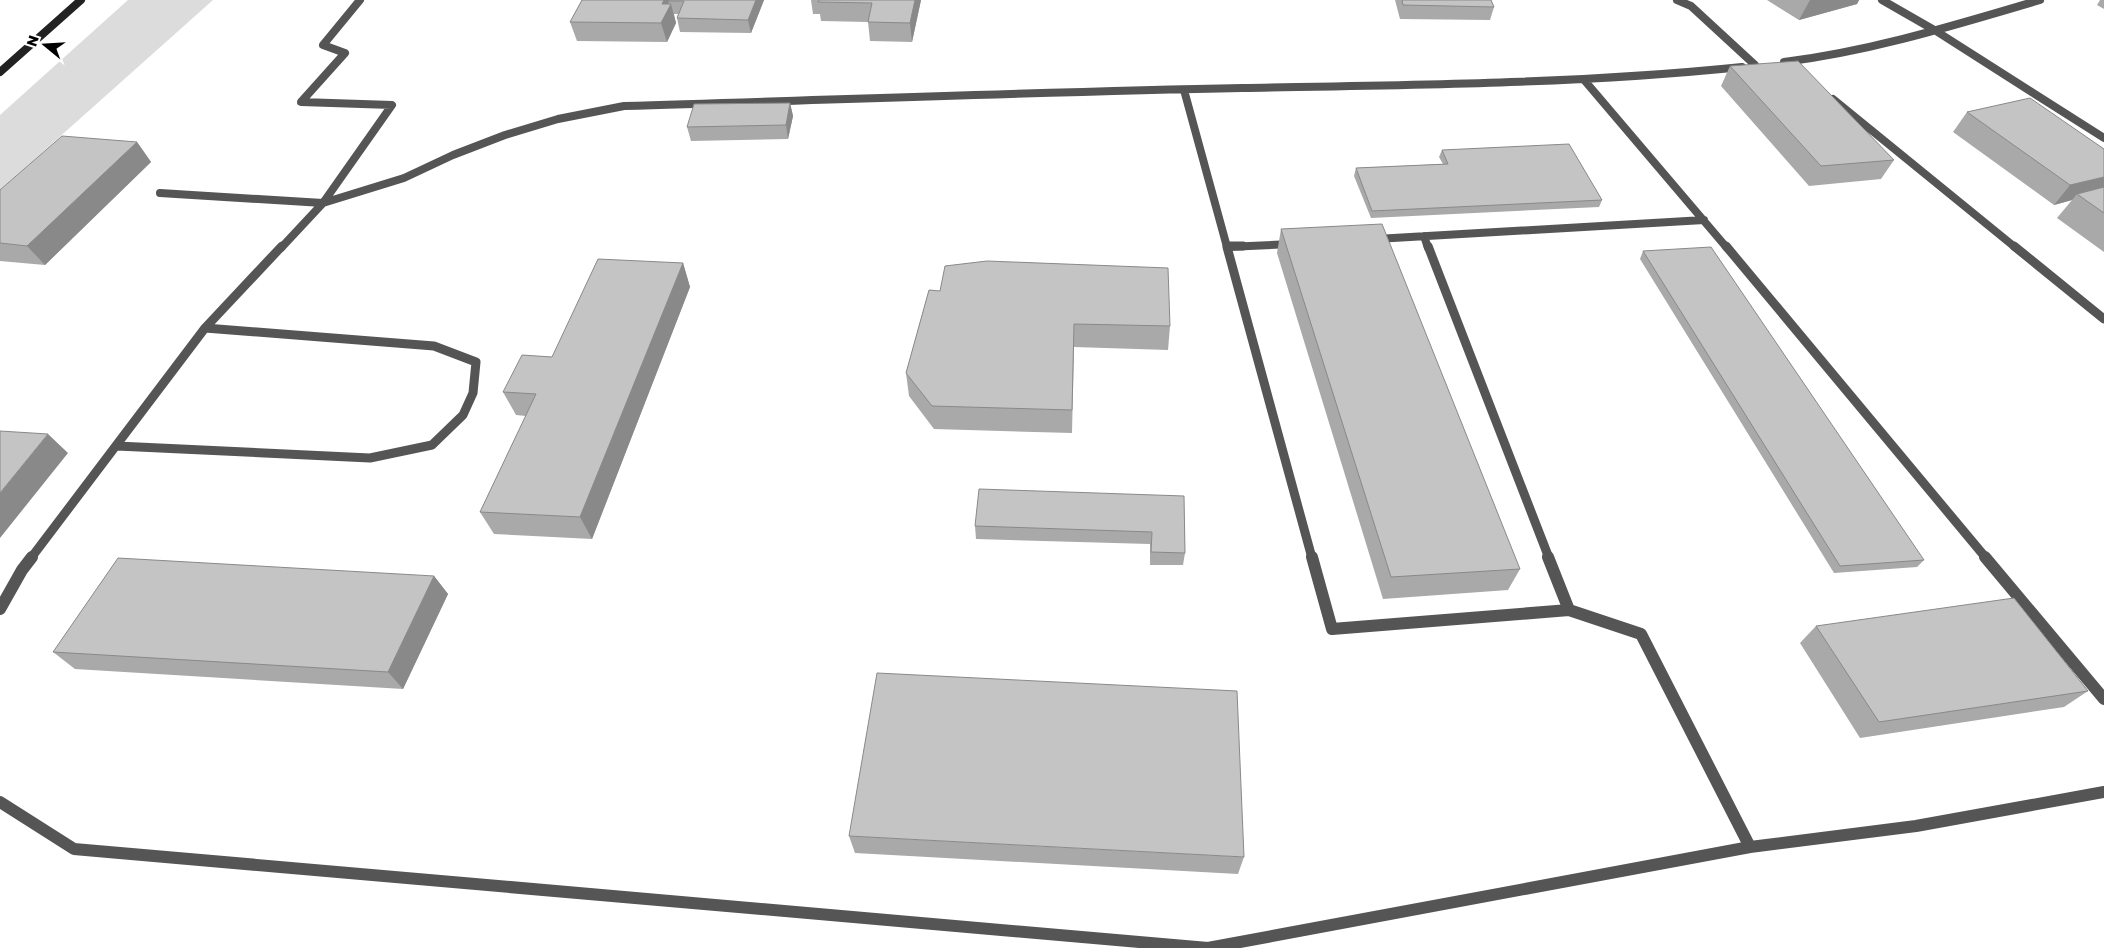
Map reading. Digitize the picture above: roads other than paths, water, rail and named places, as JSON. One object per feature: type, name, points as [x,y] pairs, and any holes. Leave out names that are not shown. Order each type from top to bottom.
[{"type":"street","points":[[0,72],[81,0]]},
{"type":"lane","points":[[0,609],[22,570],[205,328],[322,203],[392,105],[301,102],[346,53],[323,45],[360,0]]},
{"type":"lane","points":[[160,193],[322,203],[404,178],[453,155],[505,135],[558,119],[624,106],[1584,81],[1680,74],[1759,65],[1691,6],[1678,0]]},
{"type":"lane","points":[[1882,0],[1936,31],[2104,138]]},
{"type":"lane","points":[[1795,68],[1783,62],[1820,59],[1936,31],[2040,0]]},
{"type":"lane","points":[[1584,81],[1704,220],[2104,699]]},
{"type":"lane","points":[[1184,90],[1332,629],[1569,610],[1641,634],[1750,847]]},
{"type":"lane","points":[[1826,93],[2104,319]]},
{"type":"lane","points":[[1365,239],[1704,220]]},
{"type":"lane","points":[[1424,236],[1569,610]]},
{"type":"lane","points":[[1227,247],[1296,243]]},
{"type":"lane","points":[[117,446],[370,458],[432,445],[463,415],[473,393],[476,362],[434,346],[205,328]]},
{"type":"lane","points":[[0,802],[74,849],[1208,948],[1750,847],[1916,826],[2104,792]]}]
